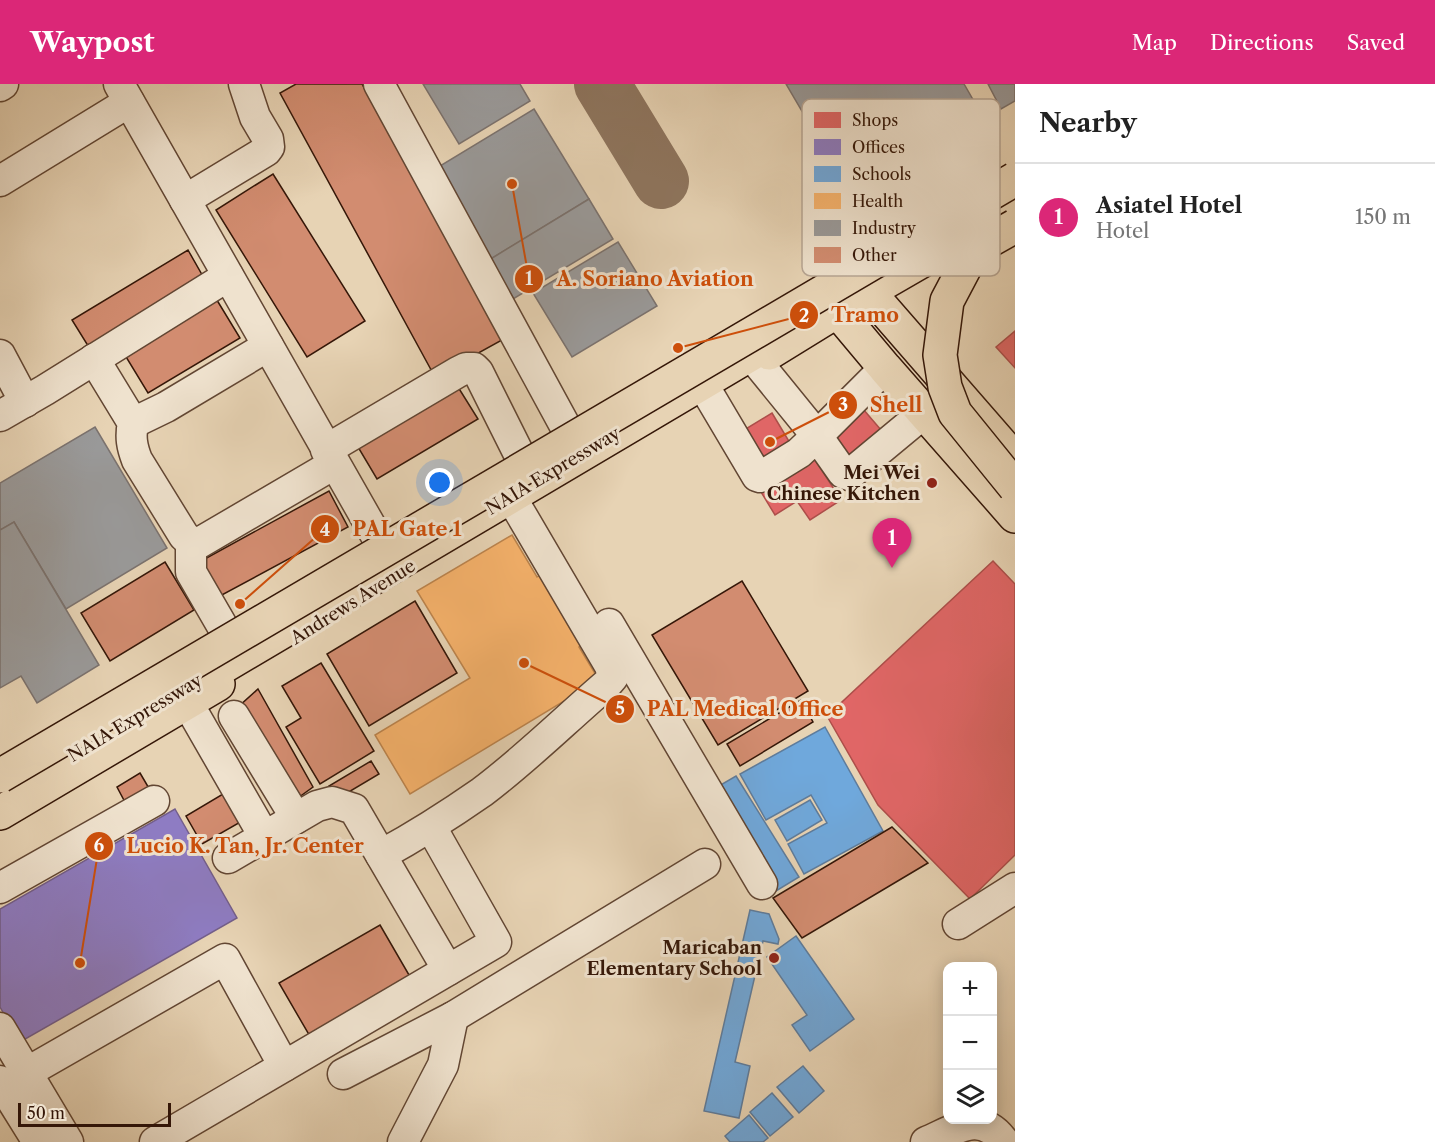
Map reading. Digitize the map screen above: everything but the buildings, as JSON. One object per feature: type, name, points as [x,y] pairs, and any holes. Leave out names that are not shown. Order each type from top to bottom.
[{"type":"main road","name":"Andrews Avenue","points":[[1000,182],[1015,172]]},
{"type":"main road","name":"NAIA Expressway","points":[[1000,189],[1015,180]]},
{"type":"main road","name":"NAIA Expressway","points":[[1000,210],[1015,201]]},
{"type":"main road","name":"Andrews Avenue","points":[[1000,214],[1015,207]]},
{"type":"main road","points":[[1000,235],[1015,226]]},
{"type":"main road","name":"NAIA Expressway","points":[[0,776],[852,276]]},
{"type":"main road","name":"Andrews Avenue","points":[[0,770],[570,435],[828,299],[864,276]]},
{"type":"main road","name":"Andrews Avenue","points":[[858,280],[867,276]]},
{"type":"main road","name":"NAIA Expressway","points":[[0,798],[884,276]]},
{"type":"main road","points":[[960,276],[947,300],[940,355],[945,387],[955,413],[1015,486]]},
{"type":"main road","points":[[858,280],[1015,460]]},
{"type":"main road","name":"Andrews Avenue","points":[[0,813],[756,361],[828,299]]},
{"type":"main road","points":[[828,299],[885,368],[1015,516]]},
{"type":"main road","points":[[61,733],[79,766]]},
{"type":"street","points":[[185,200],[269,147],[268,139],[255,117],[244,84]]},
{"type":"street","points":[[379,84],[570,435]]},
{"type":"street","points":[[0,181],[121,89],[382,546]]},
{"type":"street","points":[[0,355],[13,409],[228,276]]},
{"type":"street","points":[[133,423],[166,407],[268,346]]},
{"type":"street","points":[[94,359],[133,423],[132,447],[137,460],[190,542],[199,543],[466,368],[474,368],[478,372],[524,462]]},
{"type":"street","points":[[756,361],[817,436],[843,473],[849,475],[925,412]]},
{"type":"street","points":[[706,390],[758,477],[799,453],[885,368]]},
{"type":"street","points":[[381,855],[431,827],[483,791],[532,752],[613,677],[610,666],[524,499]]},
{"type":"street","points":[[524,499],[762,884]]},
{"type":"street","points":[[190,542],[191,573],[228,636]]},
{"type":"street","points":[[187,702],[264,836]]},
{"type":"street","points":[[234,716],[296,818]]},
{"type":"street","points":[[0,888],[154,801]]},
{"type":"street","points":[[228,858],[317,806],[332,802],[354,809],[448,970]]},
{"type":"street","points":[[155,1142],[496,942],[431,827]]},
{"type":"street","points":[[343,1074],[453,1017],[705,864]]},
{"type":"street","points":[[958,924],[1015,888]]},
{"type":"street","points":[[13,1077],[225,959],[284,1066]]},
{"type":"street","points":[[403,1142],[443,1065],[453,1017]]},
{"type":"street","points":[[0,1028],[13,1077],[38,1142]]},
{"type":"street","points":[[13,1077],[68,1142]]},
{"type":"street","points":[[926,1142],[973,1123],[992,1128],[1004,1142]]},
{"type":"taxiway","points":[[602,84],[661,181]]},
{"type":"place","name":"A. Soriano Aviation","points":[[512,184]]},
{"type":"place","name":"Tramo","points":[[678,348]]},
{"type":"place","name":"Shell","points":[[770,442]]},
{"type":"place","name":"Mei Wei Chinese Kitchen","points":[[932,483]]},
{"type":"place","name":"Asiatel Hotel","points":[[892,568]]},
{"type":"place","name":"PAL Gate 1","points":[[240,604]]},
{"type":"place","name":"PAL Medical Office","points":[[524,663]]},
{"type":"place","name":"Maricaban Elementary School","points":[[774,958]]},
{"type":"place","name":"Lucio K. Tan, Jr. Center","points":[[80,963]]}]
